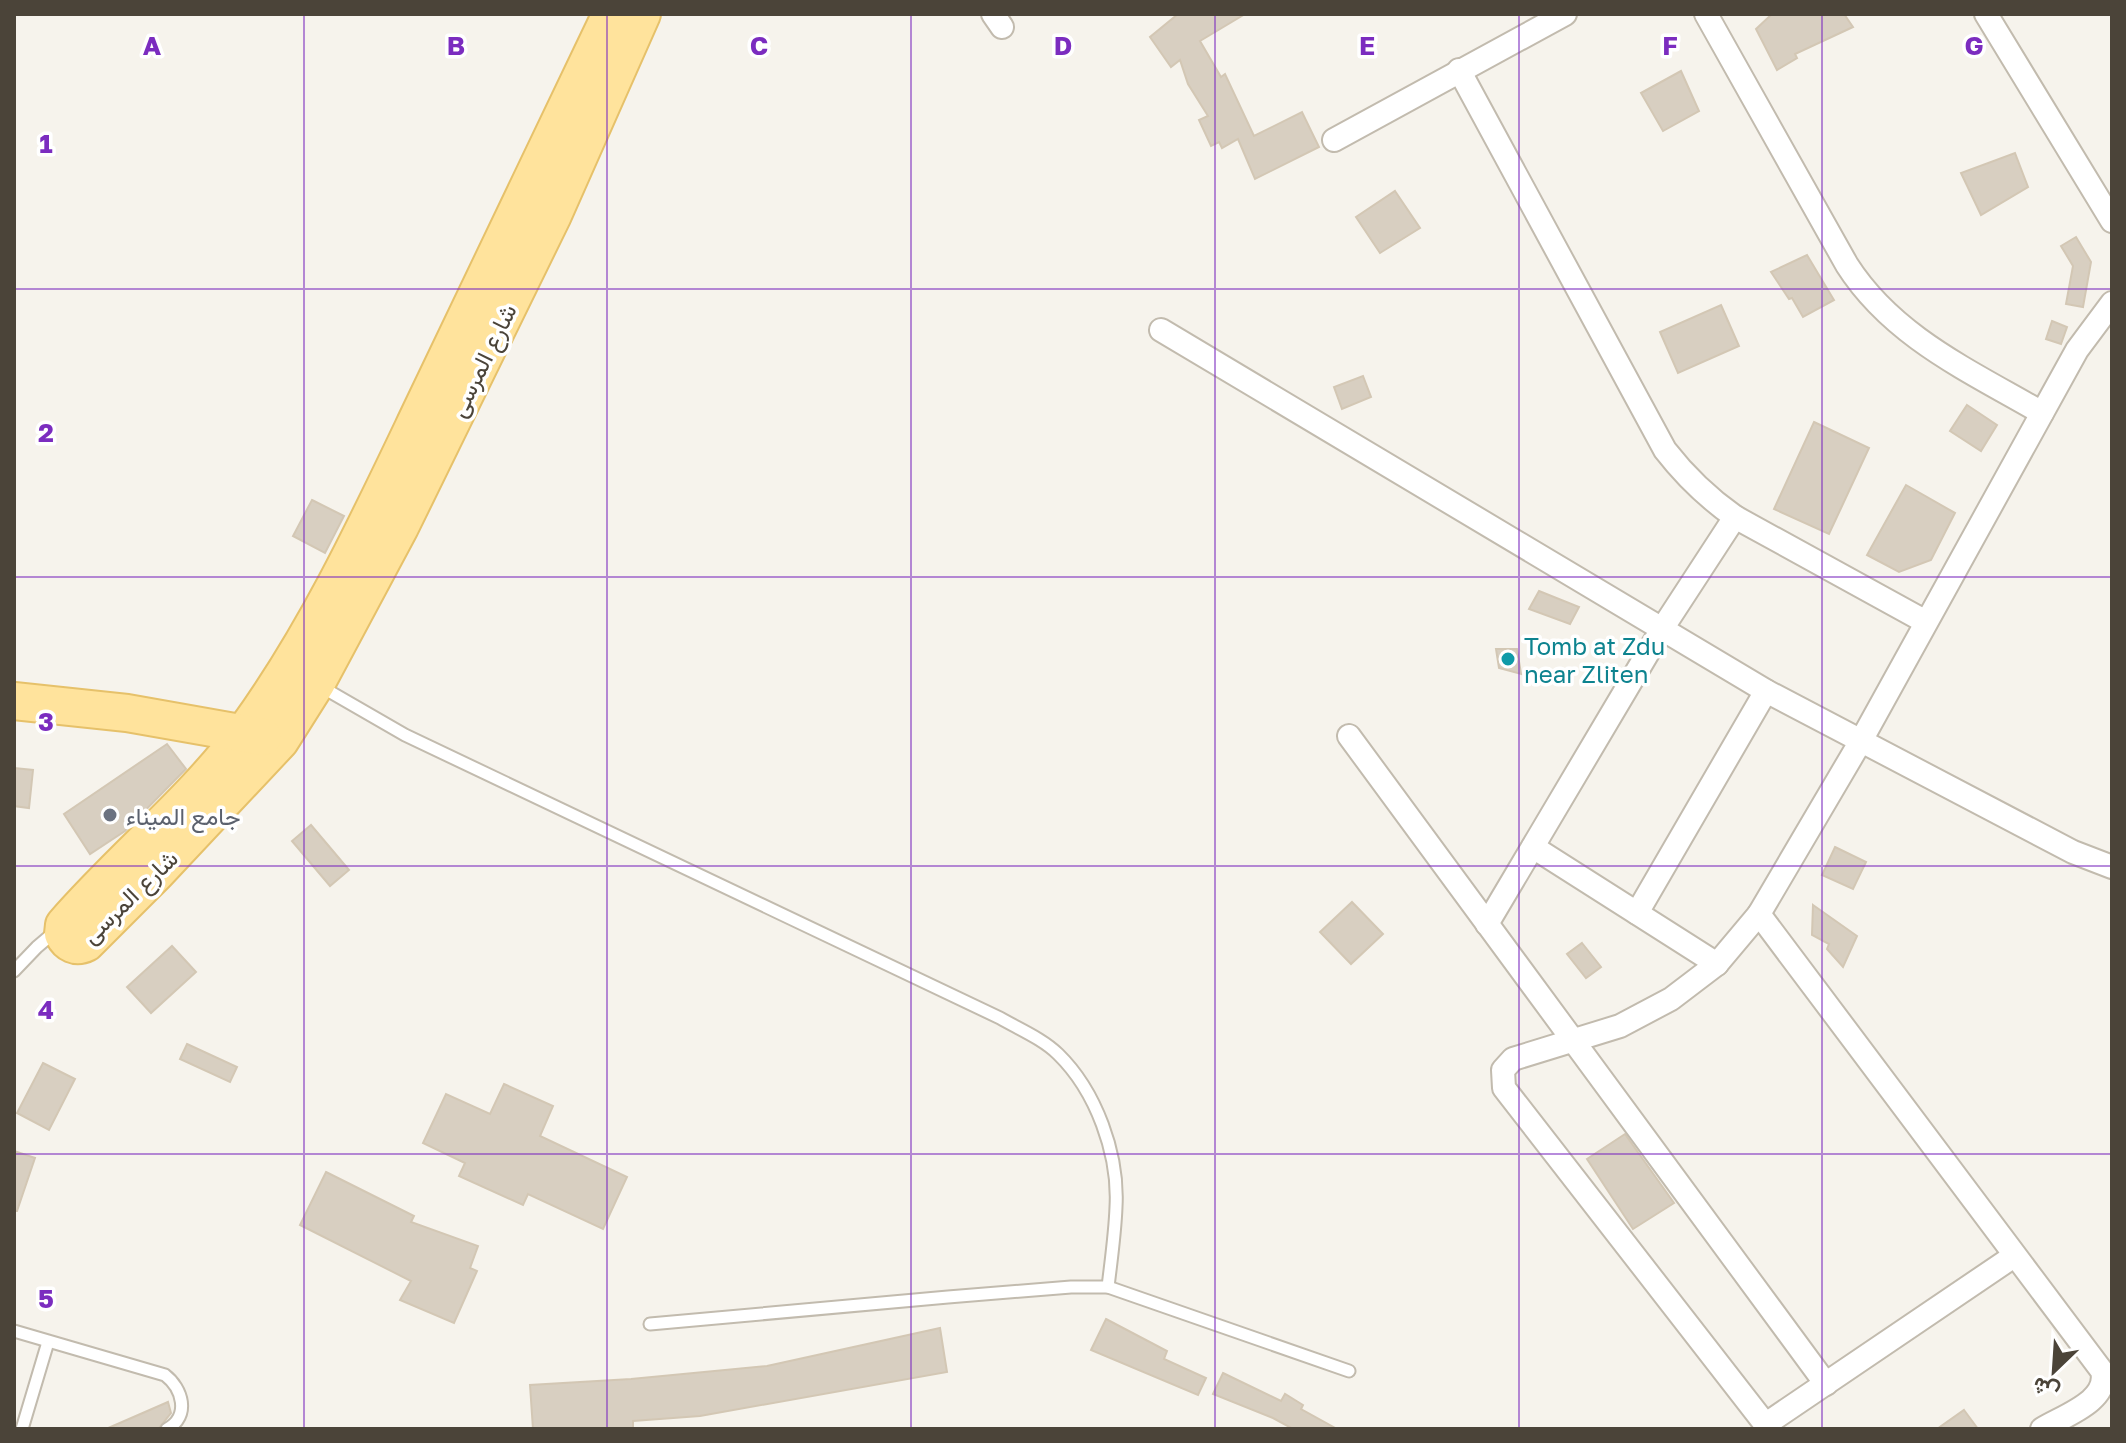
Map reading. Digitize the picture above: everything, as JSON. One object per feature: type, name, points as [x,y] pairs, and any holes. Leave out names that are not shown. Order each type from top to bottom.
[{"type":"main road","name":"شارع المرسى","points":[[611,14],[331,593],[282,678],[203,783],[64,925],[66,940],[76,946],[86,943],[157,872],[280,741],[316,684],[400,527],[532,257],[642,14]]},
{"type":"main road","points":[[14,701],[127,713],[280,741]]},
{"type":"street","points":[[1334,140],[1565,14]]},
{"type":"street","points":[[1706,14],[1847,265],[1870,298],[1903,330],[1924,345],[2042,413]]},
{"type":"street","points":[[1986,14],[2112,221]]},
{"type":"street","points":[[1459,70],[1665,450],[1696,486],[1735,517],[1926,622]]},
{"type":"street","points":[[2014,1256],[1768,1427],[1504,1088],[1503,1070],[1513,1059],[1574,1042],[1646,1014],[1671,999],[1717,964],[1759,914],[1862,739],[2077,350],[2112,303]]},
{"type":"street","points":[[1161,330],[1766,691],[2073,852],[2112,867]]},
{"type":"street","points":[[1487,924],[1662,629],[1735,517]]},
{"type":"street","points":[[1637,913],[1766,691]]},
{"type":"street","points":[[1349,736],[1826,1384]]},
{"type":"street","points":[[1533,847],[1717,964]]},
{"type":"street","points":[[1759,914],[2104,1376],[2103,1386],[2096,1396],[2042,1429]]},
{"type":"lane","points":[[316,684],[405,735],[1000,1018],[1056,1051],[1077,1074],[1095,1108],[1107,1138],[1115,1174],[1117,1205],[1108,1287]]},
{"type":"lane","points":[[14,971],[64,925]]},
{"type":"lane","points":[[650,1324],[1071,1287],[1108,1287],[1349,1371]]},
{"type":"lane","points":[[14,1331],[165,1375],[174,1382],[182,1405],[180,1416],[173,1427],[167,1429]]},
{"type":"lane","points":[[22,1429],[48,1342]]},
{"type":"building","points":[[1178,14],[1245,14],[1200,41],[1221,77],[1225,74],[1254,136],[1302,112],[1319,147],[1255,179],[1238,139],[1222,148],[1219,142],[1211,146],[1199,120],[1208,116],[1188,84],[1180,60],[1171,67],[1150,37]]},
{"type":"building","points":[[1772,14],[1844,14],[1853,27],[1795,54],[1797,58],[1777,70],[1756,29]]},
{"type":"building","points":[[1681,71],[1699,111],[1663,131],[1641,93]]},
{"type":"building","points":[[2015,153],[2028,187],[1981,215],[1961,173]]},
{"type":"building","points":[[1395,191],[1420,228],[1380,253],[1356,217]]},
{"type":"building","points":[[2076,237],[2091,262],[2083,307],[2066,304],[2073,266],[2061,246]]},
{"type":"building","points":[[1807,255],[1834,300],[1803,317],[1771,272]]},
{"type":"building","points":[[1721,305],[1739,346],[1678,373],[1660,332]]},
{"type":"building","points":[[2052,321],[2067,327],[2061,344],[2046,339]]},
{"type":"building","points":[[1363,376],[1371,397],[1342,409],[1334,387]]},
{"type":"building","points":[[1967,405],[1997,425],[1981,451],[1950,431]]},
{"type":"building","points":[[1814,422],[1869,448],[1829,534],[1774,509]]},
{"type":"building","points":[[1906,485],[1955,513],[1931,560],[1899,572],[1867,555]]},
{"type":"building","points":[[312,500],[344,516],[325,553],[293,536]]},
{"type":"building","points":[[1539,591],[1579,607],[1570,624],[1529,609]]},
{"type":"building","name":"Tomb at Zdu near Zliten","points":[[1496,649],[1517,649],[1521,674],[1499,668]]},
{"type":"building","points":[[167,744],[186,769],[125,831],[90,854],[64,814]]},
{"type":"building","points":[[14,768],[33,770],[29,808],[14,806]]},
{"type":"building","points":[[311,825],[349,870],[330,886],[292,841]]},
{"type":"building","points":[[1835,847],[1866,862],[1853,889],[1822,875]]},
{"type":"building","points":[[1352,902],[1383,934],[1351,964],[1320,932]]},
{"type":"building","points":[[1813,905],[1857,936],[1843,967],[1827,949],[1829,944],[1812,935]]},
{"type":"building","points":[[1582,943],[1601,967],[1586,978],[1567,954]]},
{"type":"building","points":[[172,946],[196,972],[151,1013],[127,987]]},
{"type":"building","points":[[187,1044],[237,1067],[230,1082],[180,1059]]},
{"type":"building","points":[[43,1063],[75,1079],[49,1130],[17,1113]]},
{"type":"building","points":[[504,1084],[553,1106],[540,1136],[627,1177],[603,1229],[528,1194],[523,1205],[459,1176],[465,1163],[423,1143],[446,1094],[490,1114]]},
{"type":"building","points":[[1625,1134],[1674,1203],[1633,1229],[1587,1159]]},
{"type":"building","points":[[14,1151],[35,1158],[17,1211],[14,1211]]},
{"type":"building","points":[[326,1172],[414,1216],[411,1222],[478,1246],[470,1268],[477,1271],[454,1323],[400,1300],[411,1281],[300,1225]]},
{"type":"building","points":[[1106,1319],[1167,1351],[1164,1359],[1206,1378],[1198,1395],[1091,1350]]},
{"type":"building","points":[[940,1328],[947,1372],[700,1416],[633,1421],[633,1429],[533,1429],[530,1385],[767,1366]]},
{"type":"building","points":[[1223,1373],[1281,1401],[1285,1394],[1303,1405],[1301,1409],[1337,1429],[1293,1429],[1213,1394]]},
{"type":"building","points":[[168,1402],[171,1413],[159,1428],[106,1429]]},
{"type":"building","points":[[1964,1410],[1978,1429],[1937,1429]]},
{"type":"place","name":"Tomb at Zdu near Zliten","points":[[1508,659]]},
{"type":"place","name":"جامع الميناء","points":[[110,815]]}]
